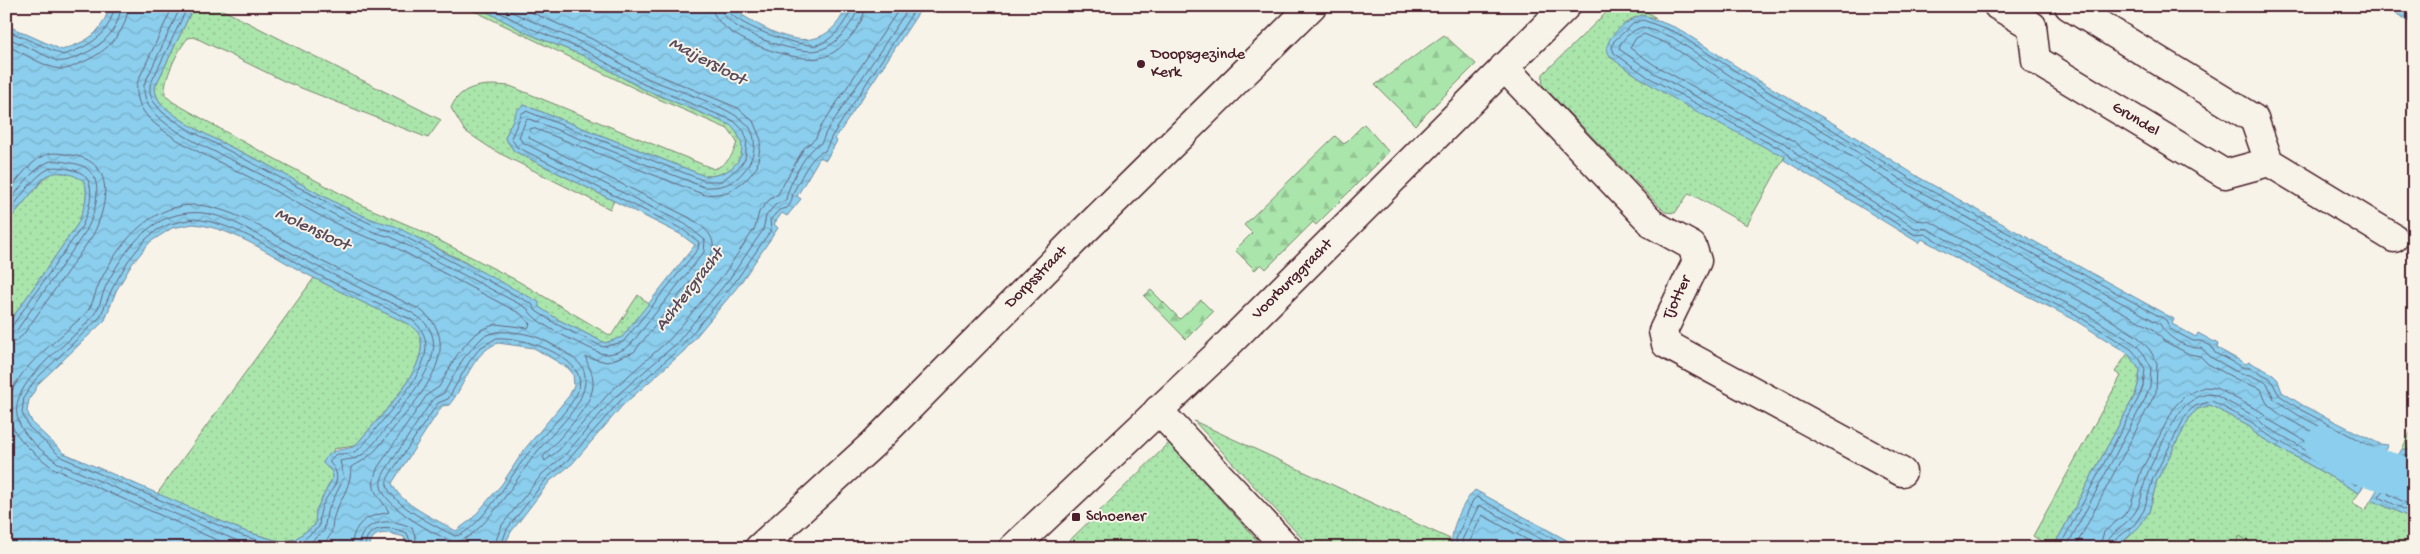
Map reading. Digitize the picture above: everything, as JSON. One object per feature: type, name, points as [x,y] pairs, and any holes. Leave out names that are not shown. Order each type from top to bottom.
[{"type":"street","name":"Dorpsstraat","points":[[759,548],[874,444],[1079,236],[1312,6]]},
{"type":"street","name":"Voorburggracht","points":[[1013,548],[1271,302],[1566,6]]},
{"type":"street","points":[[1998,6],[2032,26],[2069,6],[2254,119],[2269,162],[2394,238]]},
{"type":"street","name":"Grundel","points":[[2032,26],[2036,60],[2225,174],[2269,162]]},
{"type":"street","name":"Tjotter","points":[[1504,67],[1654,225],[1692,246],[1697,261],[1663,331],[1666,344],[1902,472]]},
{"type":"street","points":[[1158,410],[1287,548]]},
{"type":"green space","points":[[194,6],[215,6],[441,120],[428,138],[286,82],[194,37],[188,38],[184,43],[166,81],[165,95],[173,102],[247,144],[366,207],[415,228],[516,280],[611,336],[638,295],[649,304],[622,338],[605,343],[559,320],[463,261],[395,227],[346,208],[189,125],[162,105],[157,97],[155,87]]},
{"type":"green space","points":[[464,6],[476,6],[529,34],[584,56],[641,88],[730,125],[738,134],[741,143],[741,152],[738,160],[733,167],[725,172],[705,176],[524,105],[517,110],[505,138],[514,151],[614,201],[610,209],[495,151],[465,131],[451,108],[461,94],[484,85],[510,86],[714,169],[723,165],[729,159],[737,142],[728,129],[640,91]]},
{"type":"green space","points":[[1613,6],[1638,6],[1656,18],[1641,16],[1625,23],[1610,39],[1610,57],[1645,81],[1785,156],[1747,225],[1689,193],[1675,213],[1665,212],[1542,85],[1543,74]]},
{"type":"green space","points":[[1444,35],[1476,64],[1415,125],[1375,85]]},
{"type":"green space","points":[[1364,124],[1388,151],[1387,154],[1316,225],[1313,222],[1266,269],[1261,264],[1255,270],[1235,250],[1252,233],[1244,225],[1335,136],[1344,144]]},
{"type":"green space","points":[[54,172],[73,174],[84,180],[86,197],[83,209],[77,225],[6,327],[6,224],[45,177]]},
{"type":"green space","points":[[314,278],[410,325],[418,333],[421,340],[421,352],[416,366],[408,381],[386,410],[355,446],[334,449],[326,466],[332,472],[332,479],[316,510],[315,525],[295,539],[282,542],[244,531],[157,494]]},
{"type":"green space","points":[[1151,290],[1180,319],[1201,300],[1213,312],[1186,339],[1144,296]]},
{"type":"green space","points":[[2128,353],[2140,370],[2135,395],[2053,548],[2051,548],[2033,536],[2121,376],[2115,372]]},
{"type":"green space","points":[[2210,405],[2250,427],[2257,435],[2359,493],[2352,503],[2365,511],[2371,500],[2414,519],[2414,548],[2116,548],[2131,535],[2149,512],[2157,480],[2191,415],[2198,409]]},
{"type":"green space","points":[[1194,421],[1450,539],[1452,548],[1311,548]]},
{"type":"green space","points":[[2414,425],[2414,450],[2402,449]]},
{"type":"green space","points":[[1169,443],[1264,548],[1062,548]]},
{"type":"green space","points":[[2240,536],[2259,548],[2233,548]]},
{"type":"water","points":[[110,6],[194,6],[155,87],[157,97],[164,107],[202,132],[264,163],[346,208],[379,222],[395,226],[539,302],[539,307],[559,320],[605,343],[622,337],[695,245],[680,234],[514,151],[505,138],[517,110],[524,105],[705,176],[716,175],[733,167],[741,152],[738,134],[730,125],[641,88],[584,56],[529,34],[476,6],[728,6],[776,33],[792,38],[808,39],[823,35],[836,25],[847,6],[923,6],[835,139],[837,141],[826,160],[820,157],[797,196],[801,199],[787,216],[782,213],[774,224],[778,228],[739,285],[684,351],[623,405],[572,464],[550,481],[511,532],[503,548],[402,548],[405,541],[404,537],[388,533],[373,537],[370,548],[6,548],[6,327],[77,225],[86,197],[86,186],[84,181],[64,173],[55,173],[45,177],[6,224],[6,25],[62,50],[80,43],[93,35],[106,16]],"holes":[[[193,224],[225,231],[255,245],[326,284],[410,325],[417,331],[421,340],[421,353],[416,366],[408,381],[386,411],[355,446],[333,452],[326,458],[323,463],[332,472],[332,479],[316,510],[315,525],[295,539],[282,542],[244,531],[64,453],[33,424],[27,411],[29,400],[39,383],[105,320],[116,291],[132,264],[150,242],[172,228]],[[498,343],[534,348],[568,368],[573,374],[574,386],[569,396],[524,450],[502,484],[472,519],[456,531],[411,505],[402,498],[392,483],[442,406],[449,405],[455,397],[481,354]]]},
{"type":"water","points":[[2383,6],[2414,6],[2414,24]]},
{"type":"water","points":[[1642,15],[1677,28],[1756,79],[1836,125],[1920,178],[2174,319],[2172,324],[2196,337],[2198,333],[2218,344],[2217,348],[2246,364],[2249,362],[2273,374],[2277,378],[2282,392],[2304,406],[2380,444],[2388,445],[2359,493],[2257,435],[2250,427],[2210,405],[2198,409],[2191,415],[2157,480],[2149,512],[2139,527],[2116,548],[2053,548],[2135,395],[2140,370],[2127,353],[2073,319],[1990,277],[1922,239],[1919,243],[1784,160],[1785,156],[1683,104],[1649,84],[1611,57],[1607,51],[1608,44],[1616,32],[1636,17]]},
{"type":"water","points":[[2402,449],[2414,450],[2414,519],[2371,500]]},
{"type":"water","points":[[1475,490],[1581,548],[1452,548],[1453,533],[1458,517],[1466,501]]},
{"type":"waterway","points":[[2325,445],[2351,462],[2414,479]]},
{"type":"place","name":"Doopsgezinde Kerk","points":[[1141,64]]},
{"type":"place","name":"Schoener","points":[[1076,517]]},
{"type":"water label","name":"Maijersloot","points":[[707,62]]},
{"type":"water label","name":"Molensloot","points":[[312,230]]},
{"type":"water label","name":"Achtergracht","points":[[690,290]]}]
